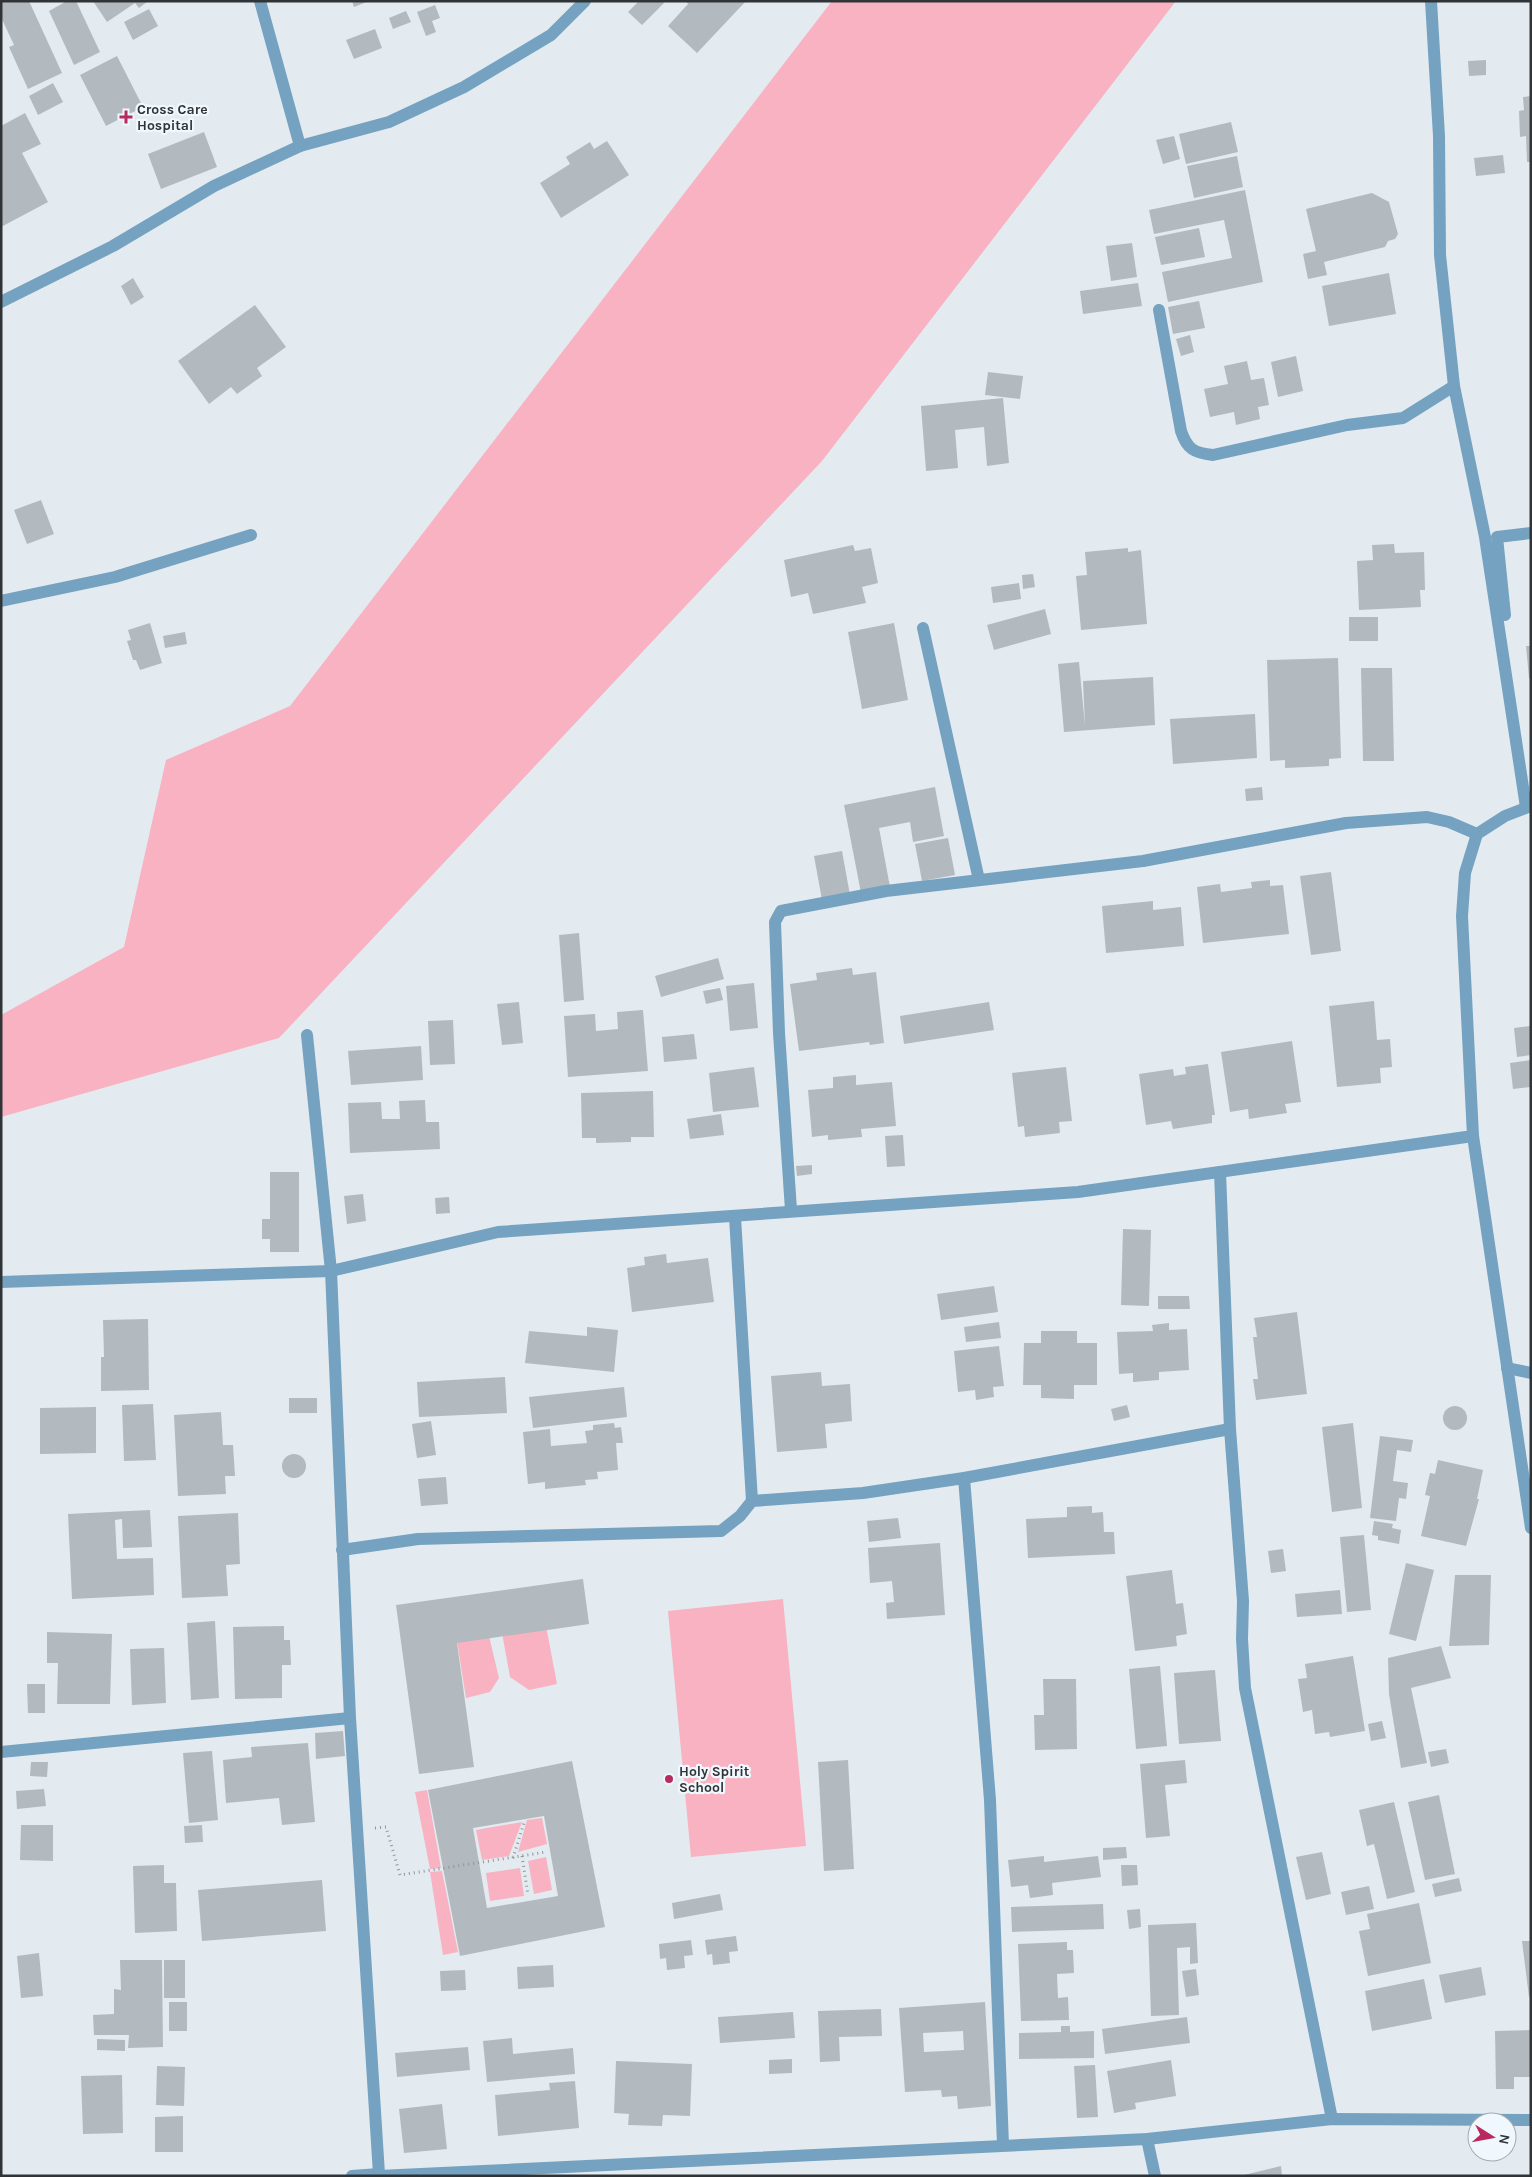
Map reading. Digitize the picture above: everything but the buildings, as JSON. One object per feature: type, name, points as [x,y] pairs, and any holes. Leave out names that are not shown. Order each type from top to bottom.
[{"type":"street","points":[[260,1],[300,146]]},
{"type":"street","points":[[1,302],[113,246],[214,186],[300,146],[389,122],[464,86],[551,35],[585,1]]},
{"type":"street","points":[[1430,1],[1439,136],[1440,254],[1454,386],[1485,537],[1528,807]]},
{"type":"street","points":[[1160,310],[1181,431],[1186,446],[1197,453],[1213,456],[1347,425],[1403,418],[1454,386]]},
{"type":"street","points":[[1528,807],[1497,537],[1531,533]]},
{"type":"street","points":[[1,601],[115,578],[251,535]]},
{"type":"street","points":[[923,628],[979,880]]},
{"type":"street","points":[[1528,807],[1505,816],[1477,834],[1465,873],[1462,916],[1473,1136],[1531,1528]]},
{"type":"street","points":[[791,1210],[779,1033],[775,922],[781,911],[886,891],[1143,860],[1346,823],[1427,817],[1449,822],[1477,834]]},
{"type":"street","points":[[307,1035],[331,1271],[350,1718],[379,2175]]},
{"type":"street","points":[[1,1282],[331,1271],[498,1232],[734,1217],[791,1210],[1078,1192],[1473,1136]]},
{"type":"street","points":[[1220,1172],[1230,1429],[1243,1600],[1242,1638],[1245,1688],[1332,2119]]},
{"type":"street","points":[[342,1550],[418,1540],[721,1531],[740,1516],[752,1501],[734,1217]]},
{"type":"street","points":[[1507,1368],[1531,1372]]},
{"type":"street","points":[[752,1501],[863,1493],[964,1478],[1230,1429]]},
{"type":"street","points":[[964,1478],[990,1800],[1003,2145]]},
{"type":"street","points":[[1,1752],[350,1718]]},
{"type":"street","points":[[352,2176],[1147,2139],[1332,2119],[1531,2120]]},
{"type":"street","points":[[1147,2139],[1154,2176]]},
{"type":"path","points":[[513,1858],[524,1823]]},
{"type":"path","points":[[357,1829],[386,1827],[400,1876],[546,1852]]},
{"type":"path","points":[[522,1856],[528,1895]]},
{"type":"shaded area","points":[[832,1],[1176,1],[822,461],[279,1038],[1,1117],[1,1015],[124,947],[166,760],[290,706]]},
{"type":"shaded area","points":[[783,1599],[806,1846],[691,1857],[668,1611]]},
{"type":"shaded area","points":[[546,1626],[557,1684],[529,1690],[510,1677],[502,1633]]},
{"type":"shaded area","points":[[489,1636],[499,1678],[490,1692],[466,1698],[457,1641]]},
{"type":"shaded area","points":[[427,1790],[441,1868],[430,1869],[415,1792]]},
{"type":"shaded area","points":[[542,1818],[547,1844],[518,1852],[527,1820]]},
{"type":"shaded area","points":[[522,1822],[509,1856],[482,1860],[476,1830]]},
{"type":"shaded area","points":[[546,1857],[552,1890],[534,1894],[528,1861]]},
{"type":"shaded area","points":[[520,1868],[524,1896],[490,1901],[486,1873]]},
{"type":"shaded area","points":[[442,1871],[458,1952],[443,1955],[430,1872]]},
{"type":"place","name":"Cross Care Hospital","points":[[126,117]]},
{"type":"place","name":"Holy Spirit School","points":[[669,1779]]}]
